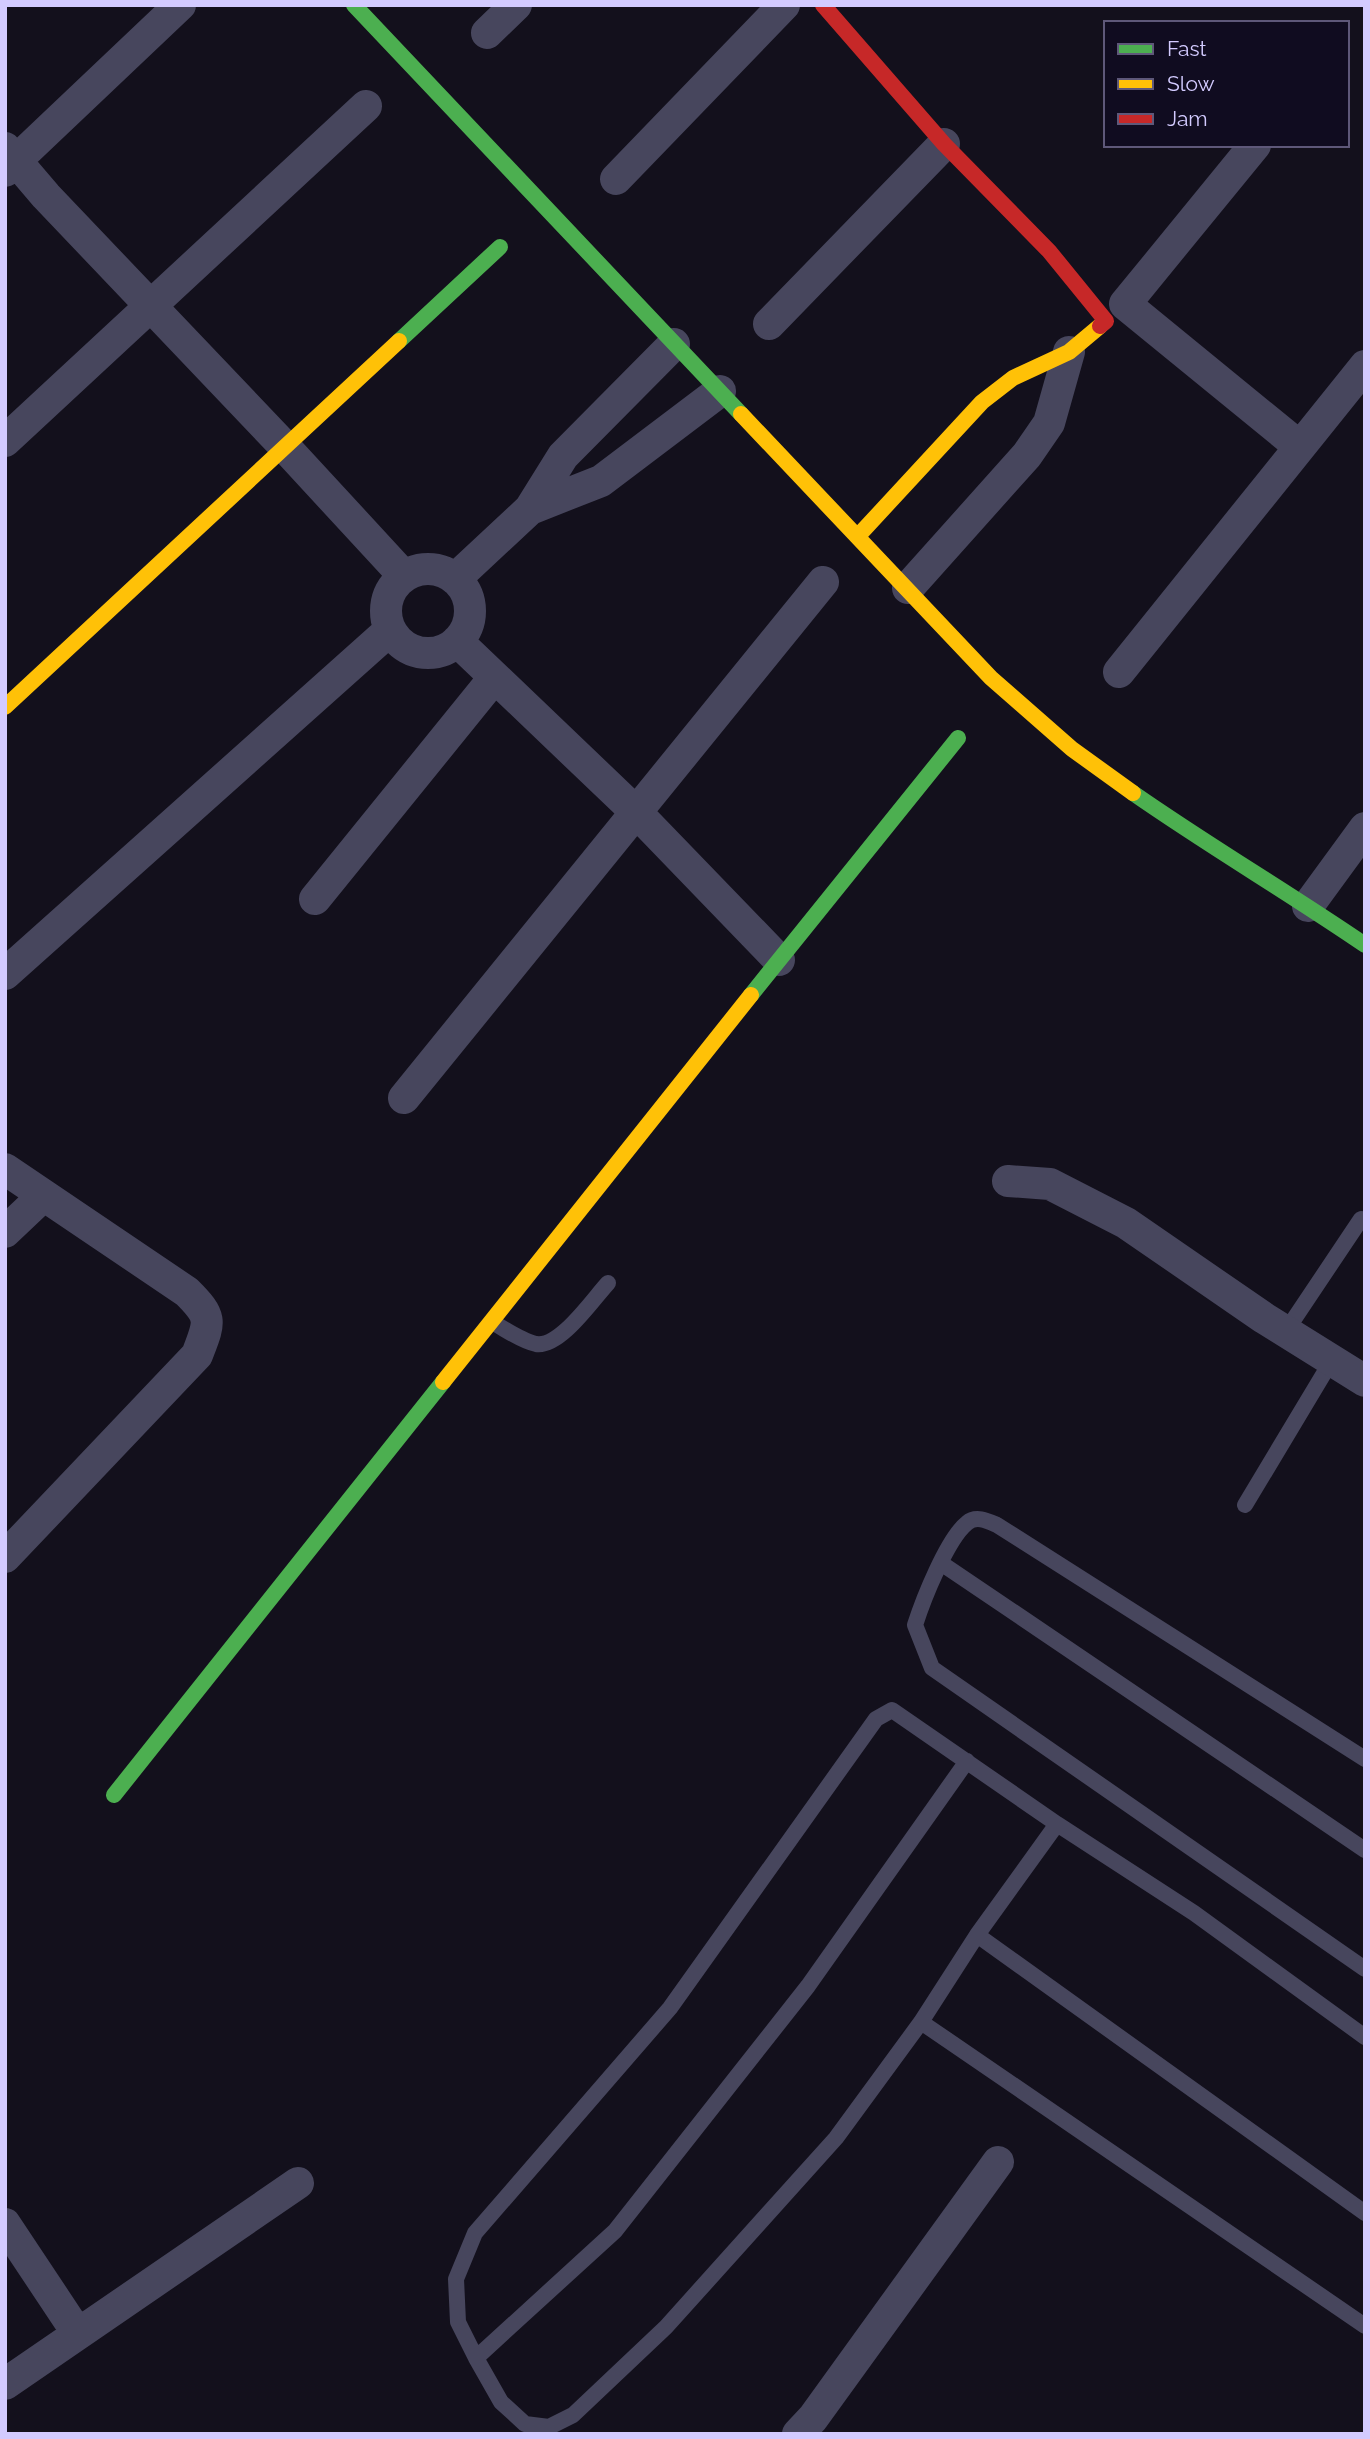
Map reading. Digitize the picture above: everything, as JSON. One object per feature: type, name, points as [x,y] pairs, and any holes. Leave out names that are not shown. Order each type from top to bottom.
[{"type":"street","points":[[180,5],[9,160],[285,447],[404,576]]},
{"type":"street","points":[[354,5],[992,678],[1072,749],[1173,821],[1365,945]]},
{"type":"street","points":[[487,33],[516,5]]},
{"type":"street","points":[[615,180],[784,5]]},
{"type":"street","points":[[823,5],[944,144],[1049,251],[1116,312],[1300,447]]},
{"type":"street","points":[[5,441],[366,106]]},
{"type":"street","points":[[769,324],[944,144]]},
{"type":"street","points":[[858,536],[982,402],[1013,378],[1069,352],[1116,312],[1253,147]]},
{"type":"street","points":[[5,706],[500,247]]},
{"type":"street","points":[[455,579],[530,509],[563,456],[674,344]]},
{"type":"street","points":[[908,588],[1027,455],[1049,423],[1069,352]]},
{"type":"street","points":[[1119,672],[1365,366]]},
{"type":"street","points":[[530,509],[601,481],[720,391]]},
{"type":"street","points":[[430,569],[444,572],[455,579],[466,593],[470,610],[467,627],[457,642],[444,650],[429,653],[413,651],[399,643],[390,630],[385,611],[391,591],[404,576],[417,570],[430,569]]},
{"type":"street","points":[[404,1098],[823,582]]},
{"type":"street","points":[[5,974],[390,630]]},
{"type":"street","points":[[457,642],[637,813],[779,960]]},
{"type":"street","points":[[314,899],[494,678]]},
{"type":"street","points":[[114,1795],[958,738]]},
{"type":"street","points":[[1308,906],[1365,828]]},
{"type":"street","points":[[5,1169],[187,1292],[205,1310],[208,1327],[197,1355],[5,1557]]},
{"type":"street","points":[[1008,1181],[1049,1184],[1126,1223],[1365,1381]]},
{"type":"street","points":[[5,1232],[43,1196]]},
{"type":"street","points":[[798,2434],[813,2418],[998,2162]]},
{"type":"street","points":[[5,2385],[298,2183]]},
{"type":"street","points":[[5,2224],[78,2334]]},
{"type":"lane","points":[[1286,1331],[1361,1219]]},
{"type":"lane","points":[[491,1322],[534,1343],[548,1344],[560,1336],[608,1283]]},
{"type":"lane","points":[[1245,1505],[1332,1360]]},
{"type":"lane","points":[[1365,1759],[997,1525],[979,1518],[967,1522],[925,1594],[915,1625],[932,1668],[1365,1969]]},
{"type":"lane","points":[[941,1563],[1365,1850]]},
{"type":"lane","points":[[1057,1824],[836,2138],[666,2327],[573,2415],[549,2427],[525,2424],[501,2402],[458,2322],[456,2279],[475,2233],[670,2008],[876,1718],[892,1710],[1057,1824],[1194,1913],[1365,2037]]},
{"type":"lane","points":[[475,2358],[615,2231],[808,1986],[967,1761]]},
{"type":"lane","points":[[977,1935],[1365,2213]]},
{"type":"lane","points":[[920,2021],[1365,2326]]},
{"type":"traffic: fast","points":[[354,5],[741,414]]},
{"type":"traffic: fast","points":[[399,341],[500,247]]},
{"type":"traffic: fast","points":[[751,995],[958,738]]},
{"type":"traffic: fast","points":[[1133,793],[1365,945]]},
{"type":"traffic: fast","points":[[114,1795],[443,1382]]},
{"type":"traffic: slow","points":[[858,536],[982,402],[1013,378],[1069,352],[1100,326]]},
{"type":"traffic: slow","points":[[5,707],[399,341]]},
{"type":"traffic: slow","points":[[741,414],[991,678],[1072,749],[1133,793]]},
{"type":"traffic: slow","points":[[443,1382],[751,995]]},
{"type":"traffic: jam","points":[[823,5],[944,144],[1049,251],[1106,321],[1100,326]]}]
